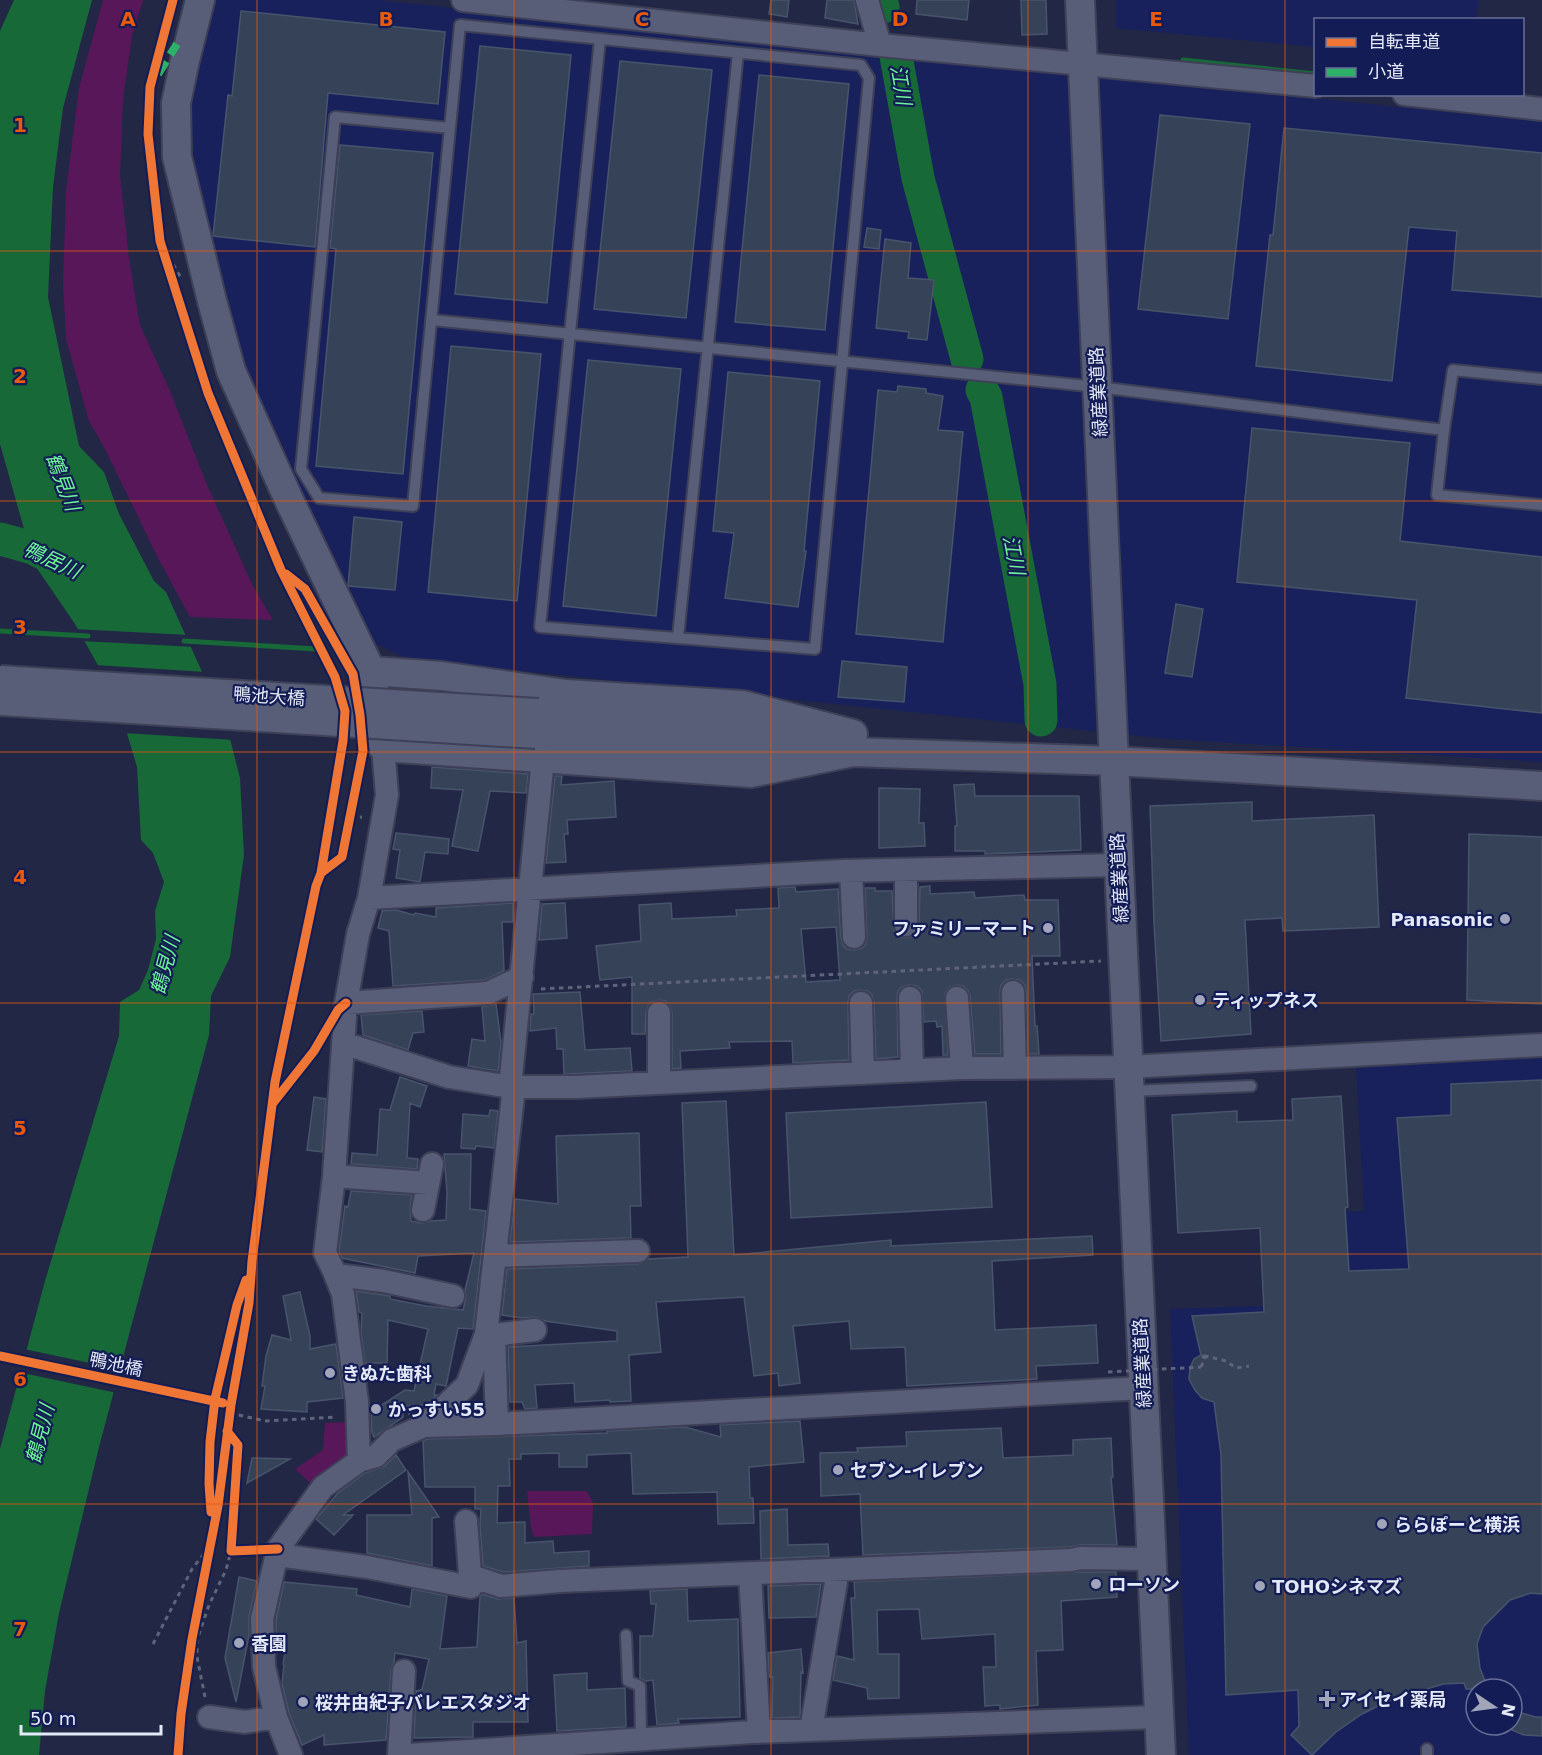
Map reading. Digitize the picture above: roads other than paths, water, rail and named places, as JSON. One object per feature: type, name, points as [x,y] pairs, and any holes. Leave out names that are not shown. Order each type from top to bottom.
[{"type":"street","points":[[200,0],[176,103],[177,157],[212,301],[231,371],[371,671],[383,747],[387,795],[369,898],[358,934],[346,1003],[334,1176],[325,1253],[343,1294],[357,1402],[359,1461]]},
{"type":"street","points":[[463,0],[880,45],[1314,86]]},
{"type":"street","points":[[867,0],[880,45]]},
{"type":"street","name":"緑産業道路","points":[[1080,0],[1161,1755]]},
{"type":"street","points":[[1422,96],[1542,109]]},
{"type":"street","points":[[371,671],[442,676],[566,694],[743,705],[853,743]]},
{"type":"street","name":"鴨池大橋","points":[[0,680],[539,735]]},
{"type":"street","name":"鴨池大橋","points":[[0,701],[539,735]]},
{"type":"street","points":[[539,735],[751,773],[853,743]]},
{"type":"street","points":[[383,747],[539,735],[853,743],[1542,786]]},
{"type":"street","points":[[497,1424],[490,1335],[495,1257],[530,889],[539,735]]},
{"type":"street","points":[[369,898],[851,871],[1119,865]]},
{"type":"street","points":[[906,870],[906,924]]},
{"type":"street","points":[[851,871],[854,937]]},
{"type":"street","points":[[346,1003],[488,993],[522,984]]},
{"type":"street","points":[[1012,993],[1015,1068]]},
{"type":"street","points":[[910,998],[912,1070]]},
{"type":"street","points":[[957,998],[962,1068]]},
{"type":"street","points":[[861,1004],[863,1073]]},
{"type":"street","points":[[659,1013],[659,1083]]},
{"type":"street","points":[[343,1042],[450,1077],[512,1087],[576,1087],[962,1068],[1015,1068],[1129,1079],[1542,1046]]},
{"type":"street","points":[[334,1176],[430,1173],[423,1210]]},
{"type":"street","points":[[495,1257],[638,1251]]},
{"type":"street","points":[[336,1275],[384,1281],[453,1296]]},
{"type":"street","points":[[490,1335],[535,1330]]},
{"type":"street","points":[[291,1755],[276,1717],[264,1667],[262,1619],[278,1549],[323,1487],[359,1461],[376,1456],[392,1440],[424,1426],[467,1385],[490,1335]]},
{"type":"street","points":[[424,1426],[497,1424],[1143,1388]]},
{"type":"street","points":[[277,1555],[367,1567],[471,1587],[466,1521]]},
{"type":"street","points":[[471,1576],[501,1586],[560,1581],[1059,1561],[1080,1558],[1151,1559]]},
{"type":"street","points":[[811,1730],[838,1570]]},
{"type":"street","points":[[750,1574],[759,1732]]},
{"type":"street","points":[[399,1755],[404,1671]]},
{"type":"street","points":[[193,1715],[245,1722],[276,1717]]},
{"type":"street","points":[[408,1755],[759,1732],[1159,1717]]},
{"type":"lane","points":[[450,128],[335,117],[302,469],[319,498],[413,506],[432,320],[460,25],[861,65],[869,78],[815,649],[540,627],[600,39]]},
{"type":"lane","points":[[678,637],[738,53]]},
{"type":"lane","points":[[432,320],[1098,387],[1444,430]]},
{"type":"lane","points":[[1542,380],[1453,370],[1437,495],[1542,505]]},
{"type":"lane","points":[[1129,1079],[1251,1086]]},
{"type":"lane","points":[[626,1635],[628,1681],[640,1686],[641,1740]]},
{"type":"water","name":"鶴見川","points":[[14,0],[92,0],[63,108],[53,187],[48,297],[79,446],[104,472],[119,514],[154,581],[166,592],[227,727],[240,778],[244,855],[230,957],[211,996],[209,1035],[99,1447],[59,1613],[45,1691],[39,1755],[0,1755],[0,1449],[45,1281],[119,1036],[120,1002],[139,990],[148,970],[156,939],[155,911],[164,882],[153,853],[141,840],[137,767],[123,720],[105,678],[75,624],[34,564],[0,444],[0,31]]},
{"type":"waterway","name":"江川","points":[[881,0],[883,7]]},
{"type":"waterway","name":"江川","points":[[896,56],[918,178],[967,359]]},
{"type":"waterway","points":[[1183,60],[1314,74]]},
{"type":"waterway","name":"江川","points":[[982,390],[986,397],[1040,684],[1041,720]]},
{"type":"waterway","name":"鴨居川","points":[[0,539],[33,548],[70,567]]},
{"type":"waterway","points":[[0,631],[88,636]]},
{"type":"waterway","points":[[184,641],[317,649]]},
{"type":"place","name":"Panasonic","points":[[1505,919]]},
{"type":"place","name":"ファミリーマート","points":[[1048,928]]},
{"type":"place","name":"ティップネス","points":[[1200,1000]]},
{"type":"place","name":"きぬた歯科","points":[[330,1373]]},
{"type":"place","name":"かっすい55","points":[[376,1409]]},
{"type":"place","name":"セブン-イレブン","points":[[838,1470]]},
{"type":"place","name":"ららぽーと横浜","points":[[1382,1524]]},
{"type":"place","name":"ローソン","points":[[1096,1584]]},
{"type":"place","name":"TOHOシネマズ","points":[[1260,1586]]},
{"type":"place","name":"香園","points":[[239,1643]]},
{"type":"place","name":"アイセイ薬局","points":[[1327,1699]]},
{"type":"place","name":"桜井由紀子バレエスタジオ","points":[[303,1702]]}]
